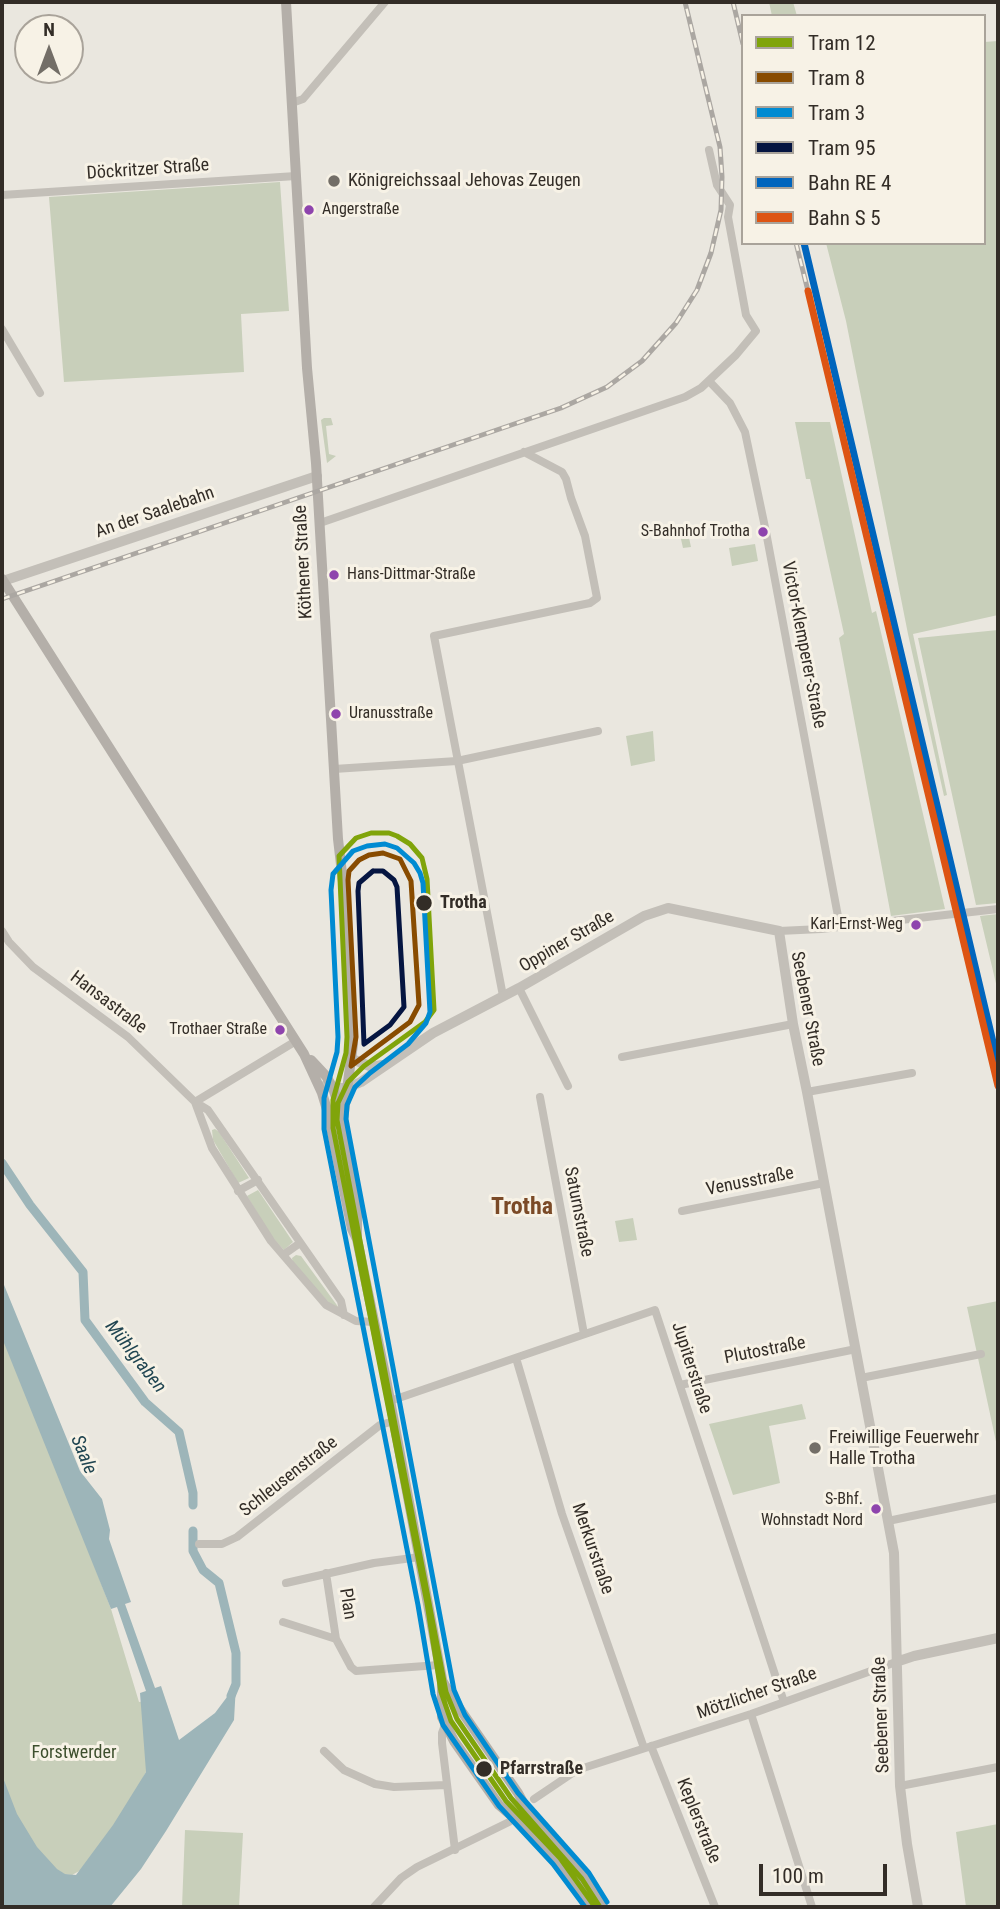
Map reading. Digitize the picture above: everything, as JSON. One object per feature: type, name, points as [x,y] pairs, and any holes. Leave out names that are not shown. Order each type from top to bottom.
[{"type":"main road","name":"Köthener Straße","points":[[286,2],[307,368],[317,476],[338,849],[345,909],[353,1044],[343,1120]]},
{"type":"main road","points":[[2,581],[304,1054],[328,1113],[352,1229],[357,1239]]},
{"type":"main road","points":[[304,1054],[326,1076],[333,1088],[343,1120],[357,1205],[357,1239],[420,1557],[442,1679],[441,1705],[446,1725],[454,1741],[499,1805],[558,1859],[593,1907]]},
{"type":"main road","points":[[442,1679],[453,1699],[530,1803],[532,1819],[584,1878],[603,1907]]},
{"type":"street","points":[[292,103],[303,99],[385,2]]},
{"type":"street","points":[[320,523],[685,397],[709,381],[750,341],[756,331],[746,315],[728,217],[730,205],[718,186],[709,150]]},
{"type":"street","name":"Döckritzer Straße","points":[[2,195],[296,176]]},
{"type":"street","points":[[2,329],[40,393]]},
{"type":"street","name":"Victor-Klemperer-Straße","points":[[709,381],[730,402],[745,432],[840,927]]},
{"type":"street","points":[[503,996],[434,636],[590,603],[597,598],[585,536],[566,479],[562,472],[524,452]]},
{"type":"street","name":"An der Saalebahn","points":[[2,581],[317,476]]},
{"type":"street","points":[[334,769],[457,761],[598,731]]},
{"type":"street","name":"Oppiner Straße","points":[[347,1088],[433,1033],[519,988],[644,916],[668,908],[779,932]]},
{"type":"street","points":[[779,932],[998,909]]},
{"type":"street","name":"Hansastraße","points":[[2,931],[33,967],[128,1037],[195,1102],[208,1110],[341,1301],[344,1315]]},
{"type":"street","name":"Seebener Straße","points":[[779,932],[793,1024],[888,1521],[896,1579],[900,1786],[918,1907]]},
{"type":"street","points":[[519,988],[568,1086]]},
{"type":"street","points":[[622,1057],[793,1024]]},
{"type":"street","points":[[296,1041],[195,1102],[212,1148],[238,1191],[283,1255],[326,1305],[356,1321],[374,1322]]},
{"type":"street","points":[[352,1059],[372,1067],[386,1064]]},
{"type":"street","name":"Seebener Straße","points":[[807,1092],[912,1073]]},
{"type":"street","points":[[314,1077],[333,1088],[347,1088]]},
{"type":"street","name":"Saturnstraße","points":[[540,1097],[584,1334]]},
{"type":"street","points":[[204,1128],[216,1121]]},
{"type":"street","points":[[238,1191],[258,1180]]},
{"type":"street","name":"Venusstraße","points":[[682,1211],[824,1184]]},
{"type":"street","points":[[283,1255],[300,1243]]},
{"type":"street","name":"Jupiterstraße","points":[[390,1401],[655,1310],[784,1702]]},
{"type":"street","name":"Plutostraße","points":[[680,1384],[856,1349]]},
{"type":"street","points":[[861,1378],[981,1354]]},
{"type":"street","name":"Merkurstraße","points":[[516,1358],[562,1514],[648,1747]]},
{"type":"street","name":"Schleusenstraße","points":[[199,1544],[222,1544],[237,1537],[380,1425],[394,1421]]},
{"type":"street","points":[[888,1521],[998,1498]]},
{"type":"street","points":[[286,1583],[374,1563],[420,1557]]},
{"type":"street","name":"Plan","points":[[326,1573],[337,1639],[351,1667],[356,1671],[439,1665]]},
{"type":"street","points":[[283,1622],[337,1639]]},
{"type":"street","name":"Mötzlicher Straße","points":[[530,1803],[577,1770],[751,1714],[914,1656],[998,1638]]},
{"type":"street","points":[[751,1714],[812,1907]]},
{"type":"street","points":[[446,1725],[442,1733],[442,1743],[455,1850]]},
{"type":"street","name":"Keplerstraße","points":[[648,1747],[715,1907]]},
{"type":"street","points":[[324,1751],[344,1770],[375,1784],[394,1787],[446,1785]]},
{"type":"street","points":[[900,1786],[998,1767]]},
{"type":"street","points":[[374,1907],[401,1878],[416,1867],[513,1819],[530,1803]]},
{"type":"green space","points":[[769,2],[793,2],[796,14],[772,14]]},
{"type":"green space","points":[[998,41],[998,615],[913,634],[947,795],[944,796],[908,634],[846,321],[827,245],[986,245],[986,42]]},
{"type":"green space","points":[[280,182],[289,311],[241,314],[244,372],[64,382],[49,197]]},
{"type":"green space","points":[[331,418],[333,425],[326,426],[329,454],[336,456],[327,463],[321,420]]},
{"type":"green space","points":[[795,422],[830,422],[872,613],[876,611],[945,909],[891,916],[839,638],[844,634],[810,479],[806,479]]},
{"type":"green space","points":[[686,524],[691,547],[683,548],[678,526]]},
{"type":"green space","points":[[755,544],[758,561],[732,566],[729,548]]},
{"type":"green space","points":[[998,630],[998,903],[976,905],[918,638]]},
{"type":"green space","points":[[653,731],[655,761],[631,766],[626,736]]},
{"type":"green space","points":[[998,914],[998,992],[980,916]]},
{"type":"green space","points":[[215,1129],[249,1178],[238,1183],[213,1140],[212,1130]]},
{"type":"green space","points":[[258,1190],[293,1242],[284,1250],[272,1237],[247,1196]]},
{"type":"green space","points":[[633,1218],[637,1240],[619,1242],[615,1221]]},
{"type":"green space","points":[[301,1256],[339,1308],[330,1304],[293,1263],[292,1258]]},
{"type":"green space","points":[[998,1301],[998,1451],[967,1307]]},
{"type":"green space","name":"Forstwerder","points":[[2,1327],[111,1609],[139,1702],[147,1701],[146,1772],[129,1806],[81,1870],[72,1875],[64,1874],[2,1837]]},
{"type":"green space","points":[[802,1404],[806,1419],[769,1426],[780,1483],[733,1495],[709,1424]]},
{"type":"green space","points":[[998,1824],[998,1907],[966,1907],[956,1832]]},
{"type":"green space","points":[[185,1830],[243,1833],[239,1907],[182,1907]]},
{"type":"water","points":[[2,1280],[80,1471],[102,1499],[110,1530],[109,1539],[131,1602],[125,1604],[155,1688],[161,1686],[179,1740],[215,1713],[236,1685],[234,1720],[141,1869],[110,1907],[2,1907],[2,1775],[17,1814],[37,1847],[57,1869],[65,1874],[76,1875],[113,1825],[146,1772],[140,1693],[146,1691],[117,1607],[111,1609],[2,1338]]},
{"type":"waterway","name":"Mühlgraben","points":[[2,1163],[30,1205],[83,1272],[85,1320],[145,1402],[179,1432],[193,1493],[193,1505]]},
{"type":"waterway","name":"Mühlgraben","points":[[193,1531],[193,1551],[203,1570],[219,1583],[236,1653],[236,1684],[231,1696]]},
{"type":"railway","points":[[2,599],[561,408],[607,387],[642,361],[676,323],[697,290],[711,253],[721,210],[720,147],[685,2]]},
{"type":"railway","points":[[733,2],[741,36]]},
{"type":"railway","points":[[796,245],[808,291]]},
{"type":"tram line","name":"12","points":[[595,1907],[560,1858],[506,1801],[451,1721],[441,1692],[427,1603],[333,1128],[333,1100],[346,1053],[347,1037],[339,856],[356,838],[371,833],[397,836],[410,844],[422,858],[427,879],[434,1010],[425,1022],[364,1066],[348,1082],[338,1103],[337,1120],[446,1692],[457,1719],[511,1798],[582,1879],[600,1907]]},
{"type":"tram line","name":"3","points":[[585,1907],[553,1864],[499,1806],[443,1725],[433,1694],[418,1605],[324,1129],[324,1098],[337,1052],[338,1037],[331,890],[333,874],[353,851],[367,846],[385,844],[397,848],[414,863],[423,883],[430,1012],[426,1023],[408,1044],[355,1087],[347,1105],[346,1119],[454,1690],[465,1715],[518,1793],[589,1873],[607,1902]]},
{"type":"tram line","name":"8","points":[[383,853],[400,859],[411,881],[419,1005],[410,1022],[351,1066],[356,1037],[349,871],[359,860],[383,853]]},
{"type":"tram line","name":"95","points":[[373,871],[383,871],[394,880],[397,887],[404,1007],[390,1025],[364,1044],[358,891],[359,883],[373,871]]},
{"type":"transit line","points":[[804,245],[998,1063]]},
{"type":"transit line","points":[[808,291],[998,1086]]},
{"type":"place","name":"Königreichssaal Jehovas Zeugen","points":[[334,181]]},
{"type":"place","name":"Angerstraße","points":[[309,210]]},
{"type":"place","name":"S-Bahnhof Trotha","points":[[763,532]]},
{"type":"place","name":"Hans-Dittmar-Straße","points":[[334,575]]},
{"type":"place","name":"Uranusstraße","points":[[336,714]]},
{"type":"place","name":"Trotha","points":[[424,903]]},
{"type":"place","name":"Karl-Ernst-Weg","points":[[916,925]]},
{"type":"place","name":"Trothaer Straße","points":[[280,1030]]},
{"type":"place","name":"Freiwillige Feuerwehr Halle Trotha","points":[[815,1448]]},
{"type":"place","name":"S-Bhf. Wohnstadt Nord","points":[[876,1509]]},
{"type":"place","name":"Pfarrstraße","points":[[484,1769]]},
{"type":"district","name":"Trotha","points":[[522,1208]]},
{"type":"water label","name":"Saale","points":[[83,1455]]}]
